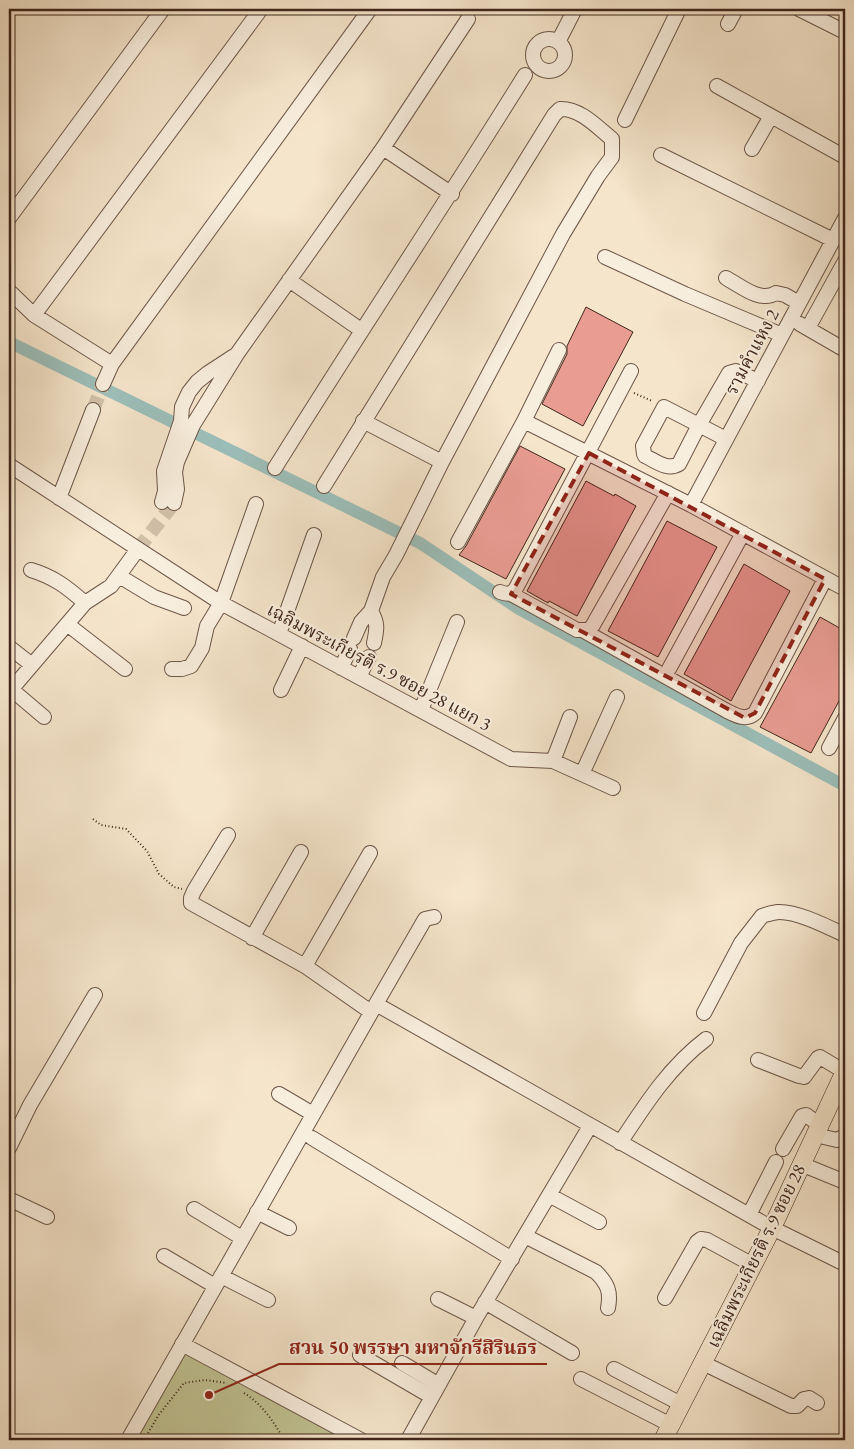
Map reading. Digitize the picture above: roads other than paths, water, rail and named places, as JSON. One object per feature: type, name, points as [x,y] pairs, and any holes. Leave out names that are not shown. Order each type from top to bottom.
[{"type":"main road","name":"เฉลิมพระเกียรติ ร.9 ซอย 28","points":[[666,1436],[772,1228],[845,1071]]},
{"type":"street","points":[[9,218],[163,9]]},
{"type":"street","points":[[34,314],[261,9]]},
{"type":"street","points":[[103,384],[112,364],[370,9]]},
{"type":"street","points":[[558,42],[575,9]]},
{"type":"street","points":[[625,120],[679,9]]},
{"type":"street","points":[[728,24],[736,9]]},
{"type":"street","points":[[799,9],[817,13],[845,32]]},
{"type":"street","points":[[168,503],[165,492],[164,471],[179,444],[187,423],[383,148],[468,19]]},
{"type":"street","points":[[275,468],[361,330],[452,194],[525,75]]},
{"type":"street","points":[[717,86],[845,157]]},
{"type":"street","points":[[324,486],[554,115],[560,109],[570,108],[612,139],[612,157],[598,176],[563,234],[442,462],[396,555],[383,577],[371,611],[361,622],[342,668]]},
{"type":"street","points":[[752,150],[771,116]]},
{"type":"street","points":[[383,148],[452,194]]},
{"type":"street","points":[[661,155],[833,240]]},
{"type":"street","name":"รามคำแหง 2","points":[[690,504],[845,218]]},
{"type":"street","points":[[605,256],[685,294],[782,336]]},
{"type":"street","points":[[808,328],[845,261]]},
{"type":"street","points":[[726,278],[762,297],[770,297],[776,293],[799,302]]},
{"type":"street","points":[[289,280],[361,330]]},
{"type":"street","points":[[9,291],[34,314],[112,364]]},
{"type":"street","points":[[792,318],[845,350]]},
{"type":"street","points":[[458,542],[524,421],[559,350]]},
{"type":"street","points":[[187,423],[182,407],[189,392],[208,373],[237,354]]},
{"type":"street","points":[[631,371],[515,590],[505,593],[577,630],[584,631],[727,711],[745,718],[755,713],[825,578]]},
{"type":"street","points":[[726,439],[699,425],[664,407],[644,446],[644,454],[667,467],[676,466],[679,464],[699,425],[729,373],[736,371],[758,381]]},
{"type":"street","points":[[59,498],[94,410]]},
{"type":"street","points":[[364,420],[442,462]]},
{"type":"street","points":[[524,421],[690,504],[845,589]]},
{"type":"street","name":"เฉลิมพระเกียรติ ร.9 ซอย 28 แยก 3","points":[[9,465],[221,603],[511,759],[553,761],[613,788]]},
{"type":"street","points":[[584,631],[589,630],[593,626],[668,494]]},
{"type":"street","points":[[172,669],[182,669],[190,666],[202,648],[207,626],[221,603],[256,504]]},
{"type":"street","points":[[669,669],[743,533]]},
{"type":"street","points":[[279,634],[314,535]]},
{"type":"street","points":[[44,717],[10,691],[85,603],[111,586],[138,549]]},
{"type":"street","points":[[31,570],[48,575],[66,585],[85,603]]},
{"type":"street","points":[[119,576],[154,597],[184,608]]},
{"type":"street","points":[[371,611],[378,628],[374,643]]},
{"type":"street","points":[[420,710],[457,622]]},
{"type":"street","points":[[67,624],[125,669]]},
{"type":"street","points":[[281,690],[302,646]]},
{"type":"street","points":[[9,647],[32,664]]},
{"type":"street","points":[[359,677],[369,657]]},
{"type":"street","points":[[582,774],[617,697]]},
{"type":"street","points":[[553,761],[570,717]]},
{"type":"street","points":[[829,748],[845,718]]},
{"type":"street","points":[[228,835],[190,898],[194,906],[305,966],[374,1008],[772,1228],[845,1264]]},
{"type":"street","points":[[252,938],[301,852]]},
{"type":"street","points":[[305,966],[370,853]]},
{"type":"street","points":[[704,1013],[741,943],[762,916],[779,912],[791,914],[816,921],[845,935]]},
{"type":"street","points":[[128,1440],[425,919],[434,917]]},
{"type":"street","points":[[9,1148],[30,1105],[96,994]]},
{"type":"street","points":[[620,1143],[660,1083],[706,1039]]},
{"type":"street","points":[[758,1060],[804,1077],[820,1057],[845,1071]]},
{"type":"street","points":[[279,1094],[313,1114]]},
{"type":"street","points":[[749,1215],[804,1114],[817,1130],[837,1140],[845,1136]]},
{"type":"street","points":[[408,1440],[476,1318],[590,1126]]},
{"type":"street","points":[[312,1138],[512,1259]]},
{"type":"street","points":[[802,1164],[845,1182]]},
{"type":"street","points":[[549,1195],[599,1222]]},
{"type":"street","points":[[9,1199],[47,1217]]},
{"type":"street","points":[[194,1209],[242,1238]]},
{"type":"street","points":[[257,1212],[289,1228]]},
{"type":"street","points":[[525,1236],[596,1272],[606,1282],[610,1291],[608,1308]]},
{"type":"street","points":[[664,1298],[696,1242],[701,1239],[707,1240],[753,1265]]},
{"type":"street","points":[[164,1256],[218,1281],[268,1300]]},
{"type":"street","points":[[438,1299],[476,1318]]},
{"type":"street","points":[[486,1302],[572,1353]]},
{"type":"street","points":[[182,1344],[361,1440]]},
{"type":"street","points":[[360,1355],[432,1397]]},
{"type":"street","points":[[402,1363],[439,1385]]},
{"type":"street","points":[[703,1363],[791,1406],[797,1406],[804,1399],[810,1398],[817,1403]]},
{"type":"street","points":[[614,1369],[681,1404]]},
{"type":"street","points":[[581,1379],[666,1436]]},
{"type":"waterway","points":[[9,342],[420,543],[519,609],[845,786]]},
{"type":"tunnel","points":[[93,410],[103,384]]},
{"type":"tunnel","points":[[138,549],[174,503]]},
{"type":"place","name":"สวน 50 พรรษา มหาจักรีสิรินธร","points":[[209,1395]]}]
